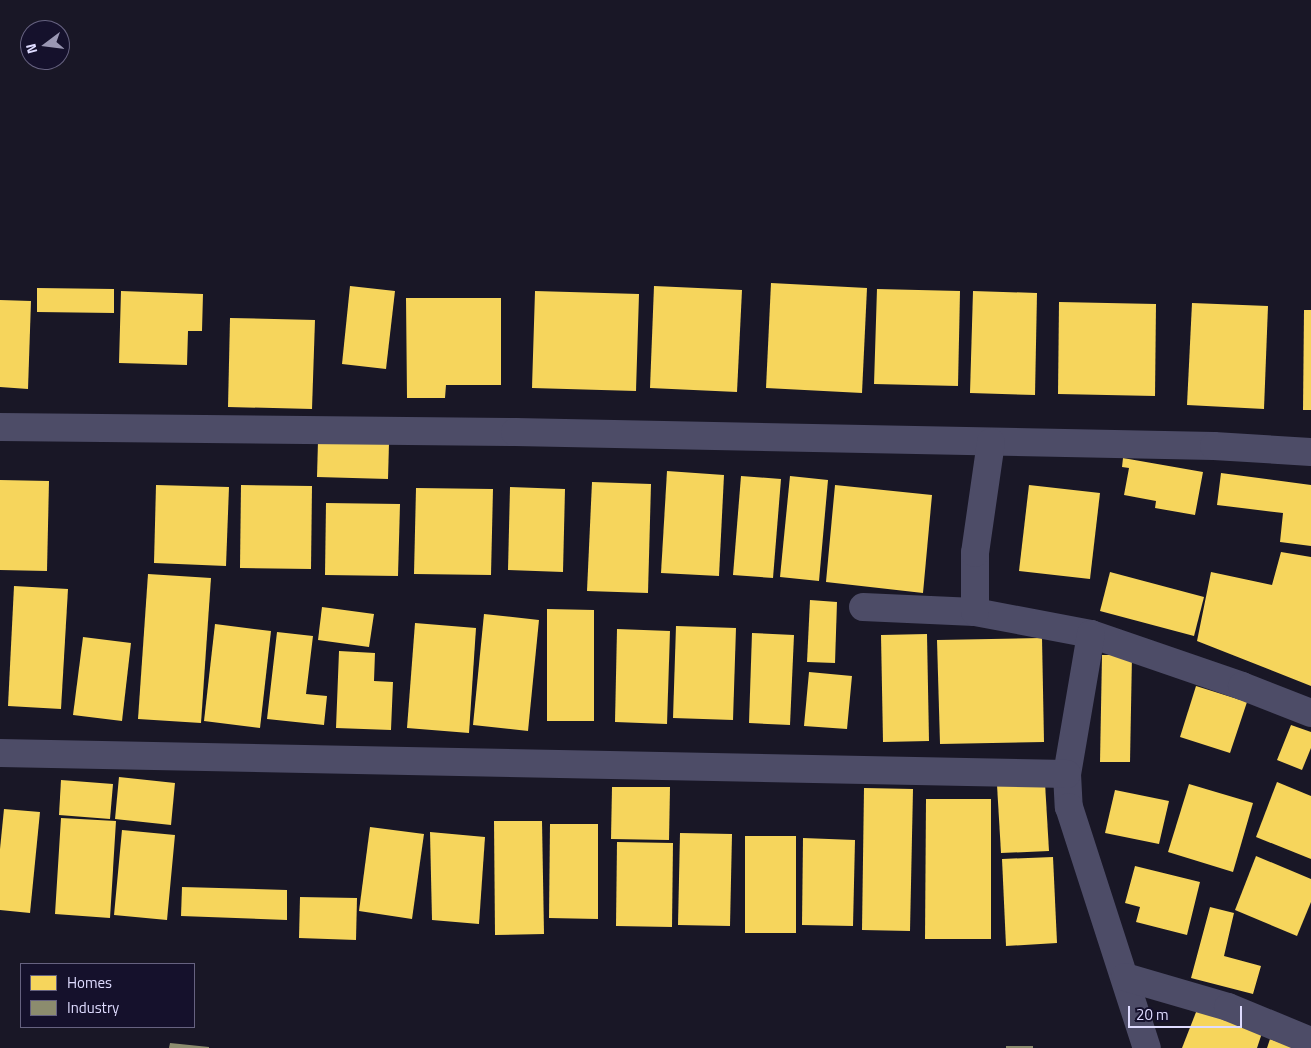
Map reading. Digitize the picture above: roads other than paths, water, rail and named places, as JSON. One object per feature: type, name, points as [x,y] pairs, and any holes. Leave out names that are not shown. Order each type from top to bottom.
[{"type":"street","points":[[0,427],[515,432],[1214,446],[1311,452]]},
{"type":"street","points":[[975,612],[975,553],[991,442]]},
{"type":"street","points":[[862,607],[975,612],[1091,634],[1311,712]]},
{"type":"street","points":[[1091,634],[1067,774],[1069,807],[1115,954],[1125,976],[1147,1048]]},
{"type":"street","points":[[0,752],[1067,774]]},
{"type":"street","points":[[1125,976],[1228,1007],[1311,1040]]}]
